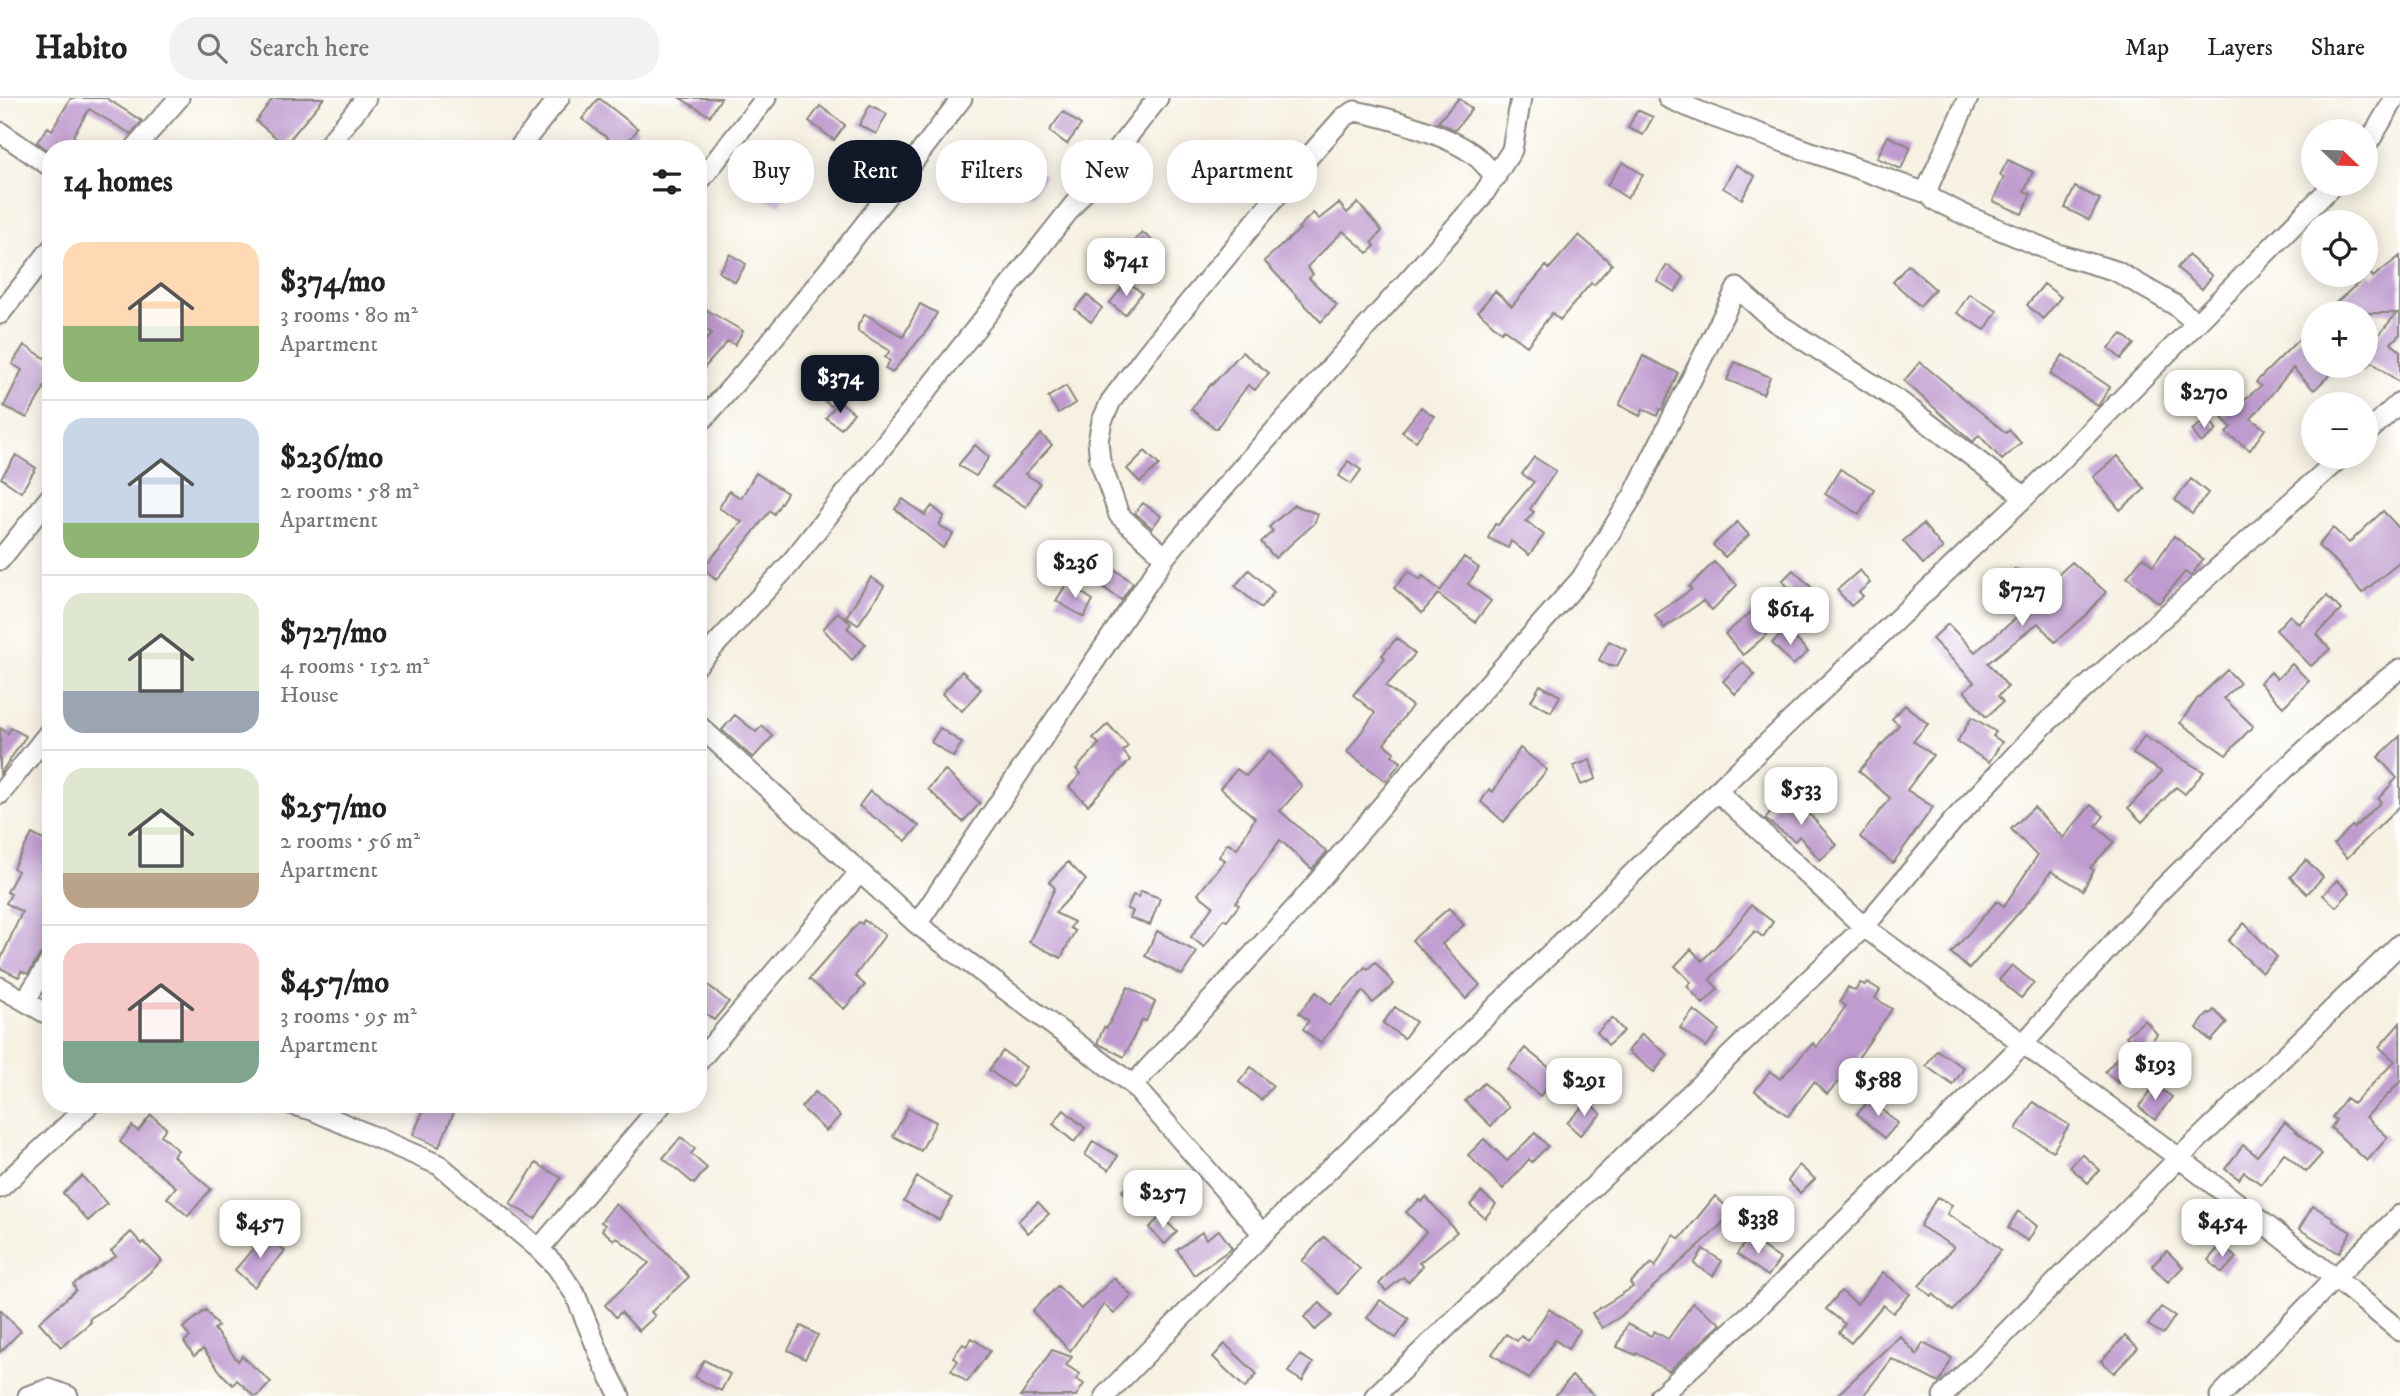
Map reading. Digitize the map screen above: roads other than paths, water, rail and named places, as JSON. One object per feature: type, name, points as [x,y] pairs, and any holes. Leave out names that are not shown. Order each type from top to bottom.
[{"type":"street","points":[[142,140],[179,98]]},
{"type":"street","points":[[332,140],[366,98]]},
{"type":"street","points":[[525,140],[559,98]]},
{"type":"street","points":[[707,172],[766,98]]},
{"type":"street","points":[[707,415],[745,372],[962,98]]},
{"type":"street","points":[[707,654],[789,565],[1158,98]]},
{"type":"street","points":[[917,924],[1166,558],[1198,517],[1481,198],[1512,150],[1521,98]]},
{"type":"street","points":[[1668,98],[1704,114],[1929,194],[1934,200],[1966,216],[2059,254],[2116,271],[2175,305],[2196,323]]},
{"type":"street","points":[[1929,194],[1931,178],[1968,98]]},
{"type":"street","points":[[2378,127],[2395,98]]},
{"type":"street","points":[[1166,558],[1119,514],[1101,461],[1098,441],[1102,421],[1111,401],[1148,352],[1312,153],[1344,117],[1355,111],[1449,141],[1477,157],[1496,177]]},
{"type":"street","points":[[0,132],[42,161]]},
{"type":"street","points":[[1105,1396],[1263,1234],[1717,791],[2025,497],[2322,196]]},
{"type":"street","points":[[0,314],[42,260]]},
{"type":"street","points":[[1133,1085],[1299,904],[1424,755],[1581,579],[1633,496],[1737,288],[1774,321],[1902,403],[2025,497]]},
{"type":"street","points":[[2378,423],[2400,402]]},
{"type":"street","points":[[1375,1396],[1864,927],[1953,821],[2043,726],[2328,469]]},
{"type":"street","points":[[0,560],[42,507]]},
{"type":"street","points":[[1661,1396],[1760,1305],[2024,1043],[2158,893],[2359,700],[2400,668]]},
{"type":"street","points":[[707,733],[917,924],[1133,1085],[1263,1234]]},
{"type":"street","points":[[0,794],[42,741]]},
{"type":"street","points":[[1717,791],[1864,927],[2179,1158],[2400,1331]]},
{"type":"street","points":[[707,1051],[859,873]]},
{"type":"street","points":[[1943,1396],[2179,1158],[2400,944]]},
{"type":"street","points":[[25,1001],[42,974]]},
{"type":"street","points":[[0,988],[42,1011]]},
{"type":"street","points":[[0,1188],[80,1113]]},
{"type":"street","points":[[327,1113],[439,1165],[540,1249],[556,1266],[575,1294],[604,1365],[620,1396]]},
{"type":"street","points":[[540,1249],[655,1113]]},
{"type":"street","points":[[2220,1396],[2335,1278],[2400,1216]]},
{"type":"street","points":[[28,1396],[49,1388],[68,1396]]}]
